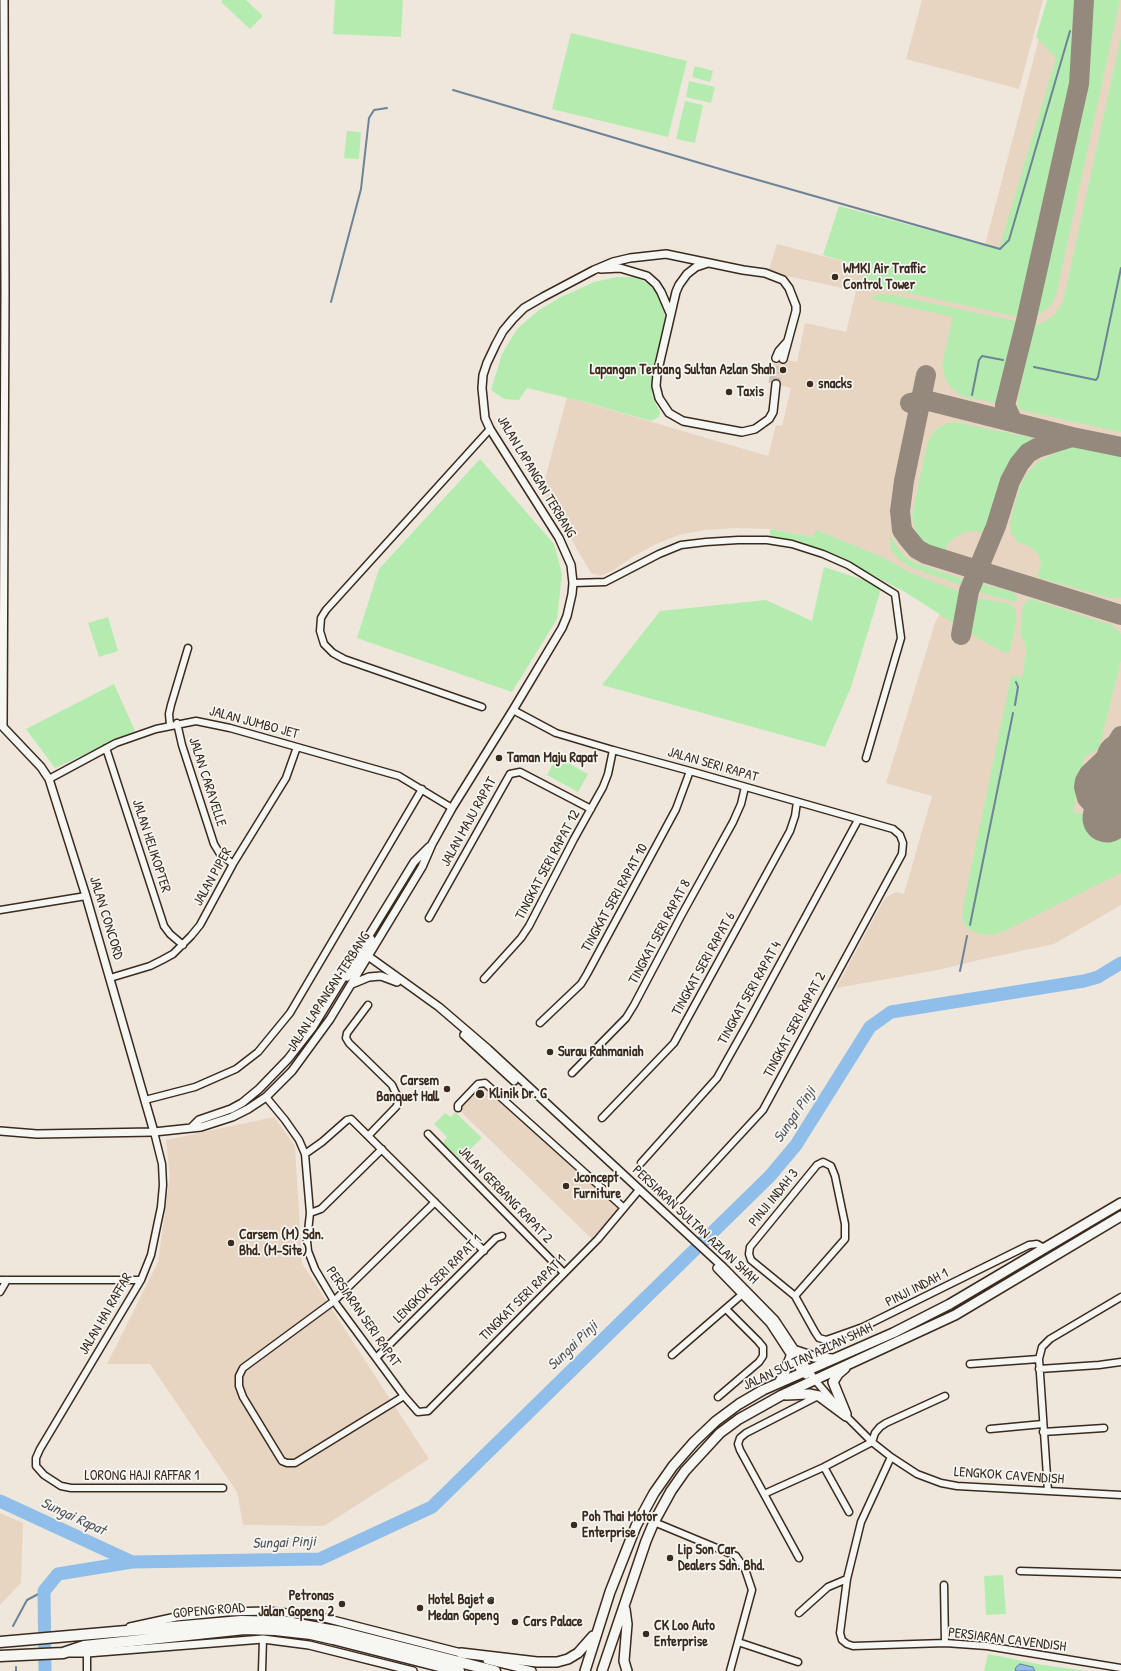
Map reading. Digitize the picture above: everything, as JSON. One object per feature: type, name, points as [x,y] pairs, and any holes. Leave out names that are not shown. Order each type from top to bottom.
[{"type":"highway","name":"GOPENG ROAD","points":[[0,1642],[86,1636],[241,1621],[287,1622],[459,1671]]},
{"type":"highway","points":[[0,1656],[63,1653],[84,1646],[245,1629],[312,1630]]},
{"type":"highway","name":"GOPENG ROAD","points":[[312,1630],[341,1632],[495,1671]]},
{"type":"main road","name":"JALAN SULTAN AZLAN SHAH","points":[[585,1671],[597,1630],[636,1526],[654,1493],[673,1466],[694,1442],[716,1421],[739,1404],[779,1383],[893,1333],[950,1304],[1121,1203]]},
{"type":"main road","name":"JALAN SULTAN AZLAN SHAH","points":[[602,1671],[654,1522],[671,1491],[685,1471],[720,1433],[739,1418],[782,1395],[955,1315],[1121,1216]]},
{"type":"main road","points":[[779,1383],[794,1353],[834,1359]]},
{"type":"main road","points":[[846,1416],[833,1382],[838,1374],[850,1363]]},
{"type":"main road","points":[[782,1395],[809,1394],[819,1396],[846,1416]]},
{"type":"main road","points":[[624,1607],[627,1624],[624,1661],[627,1671]]},
{"type":"main road","points":[[461,1653],[537,1662],[557,1662],[568,1659],[578,1653],[597,1630]]},
{"type":"street","points":[[2,726],[2,73],[4,0]]},
{"type":"street","name":"JALAN LAPANGAN TERBANG","points":[[0,1132],[37,1134],[154,1132],[201,1127],[232,1117],[248,1110],[266,1097],[295,1068],[330,1019],[366,957],[422,868],[432,844],[452,808],[513,710],[562,628],[567,616],[573,583],[571,566],[559,538],[490,429],[485,418],[482,399],[483,375],[486,363],[503,331],[524,308],[562,286],[594,270],[613,262],[649,255],[666,254],[765,273],[782,280],[790,288],[796,306],[789,340],[780,358]]},
{"type":"street","points":[[708,263],[692,270],[683,279],[676,292],[657,374],[656,386],[659,398],[669,413],[683,421],[736,431],[748,431],[762,426],[773,412],[775,392],[774,384]]},
{"type":"street","name":"JALAN LAPANGAN TERBANG","points":[[594,270],[620,268],[647,276],[656,284],[661,292],[670,313]]},
{"type":"street","points":[[482,707],[344,659],[333,653],[324,644],[320,631],[321,618],[326,610],[490,429]]},
{"type":"street","points":[[573,583],[605,582],[659,554],[681,545],[738,540],[767,540],[792,544],[823,554],[848,565],[895,594],[901,638],[866,758]]},
{"type":"street","name":"JALAN CARAVELLE","points":[[188,648],[169,714],[182,745],[214,844],[220,854],[233,864]]},
{"type":"street","name":"JALAN SERI RAPAT","points":[[513,710],[556,733],[893,829],[900,835],[903,843]]},
{"type":"street","name":"JALAN JUMBO JET","points":[[49,779],[106,748],[127,739],[174,724],[196,721],[206,722],[399,776],[452,808]]},
{"type":"street","name":"JALAN CONCORD","points":[[2,726],[41,767],[49,779],[86,896],[154,1132]]},
{"type":"street","name":"JALAN PIPER","points":[[110,978],[150,966],[173,954],[200,925],[233,864],[286,778],[298,747]]},
{"type":"street","name":"JALAN HELIKOPTER","points":[[106,748],[164,926],[170,934],[183,945]]},
{"type":"street","name":"TINGKAT SERI RAPAT 12","points":[[484,979],[526,932],[603,788],[608,774],[613,750]]},
{"type":"street","name":"TINGKAT SERI RAPAT 10","points":[[540,1024],[581,984],[587,974],[676,809],[690,771]]},
{"type":"street","name":"JALAN MAJU RAPAT","points":[[429,918],[510,774],[520,772],[591,808]]},
{"type":"street","name":"TINGKAT SERI RAPAT 8","points":[[572,1073],[626,1018],[634,1006],[681,916],[733,822],[741,804],[745,787]]},
{"type":"street","points":[[145,1100],[194,1087],[236,1069],[258,1052],[290,1013],[422,789]]},
{"type":"street","name":"TINGKAT SERI RAPAT 6","points":[[602,1118],[674,1043],[790,831],[795,816],[796,802]]},
{"type":"street","name":"TINGKAT SERI RAPAT 4","points":[[641,1163],[717,1078],[858,820]]},
{"type":"street","name":"TINGKAT SERI RAPAT 2","points":[[680,1200],[763,1110],[902,854],[903,843]]},
{"type":"street","name":"JALAN LAPANGAN TERBANG","points":[[192,1127],[199,1120],[232,1109],[242,1103],[286,1062],[313,1027],[414,862],[432,844]]},
{"type":"street","points":[[328,1003],[366,957],[368,943],[399,888]]},
{"type":"street","points":[[0,910],[86,896]]},
{"type":"street","points":[[382,933],[377,944],[376,955],[387,970]]},
{"type":"street","name":"PERSIARAN SULTAN AZLAN SHAH","points":[[366,957],[439,1007],[482,1044],[721,1269],[745,1292],[794,1353],[805,1371],[814,1379]]},
{"type":"street","name":"PERSIARAN SULTAN AZLAN SHAH","points":[[366,957],[397,982],[436,1010],[638,1192]]},
{"type":"street","points":[[351,985],[369,977],[381,976],[397,982]]},
{"type":"street","points":[[368,1005],[347,1033],[346,1038],[349,1043],[392,1085],[398,1098],[396,1107],[369,1135]]},
{"type":"street","points":[[242,1103],[255,1097],[266,1097],[265,1089],[271,1077]]},
{"type":"street","points":[[458,1108],[458,1105],[478,1084],[485,1083],[624,1208]]},
{"type":"street","name":"PERSIARAN SERI RAPAT","points":[[266,1097],[299,1140],[305,1154],[310,1213],[307,1241],[308,1251],[314,1269],[334,1301],[404,1396],[418,1412]]},
{"type":"street","points":[[305,1154],[322,1142],[347,1120],[351,1119],[355,1121],[484,1251]]},
{"type":"street","name":"JALAN HAI RAFFAR","points":[[61,1486],[39,1471],[36,1466],[36,1458],[141,1280],[154,1242],[161,1207],[162,1164],[154,1132]]},
{"type":"street","name":"JALAN GERBANG RAPAT 2","points":[[428,1134],[564,1273]]},
{"type":"street","points":[[310,1213],[321,1208],[382,1149]]},
{"type":"street","name":"PINJI INDAH 3","points":[[824,1162],[831,1166],[835,1176],[845,1224],[845,1239],[795,1296],[752,1260],[749,1254],[750,1247],[817,1165],[824,1162]]},
{"type":"street","name":"TINGKAT SERI RAPAT 1","points":[[418,1412],[428,1411],[598,1239],[638,1192]]},
{"type":"street","points":[[404,1396],[294,1463],[286,1463],[282,1460],[243,1397],[239,1376],[243,1368],[334,1301],[435,1202]]},
{"type":"street","name":"LENGKOK SERI RAPAT 1","points":[[376,1358],[496,1238],[502,1236]]},
{"type":"street","name":"PINJI INDAH 1","points":[[795,1296],[815,1332],[820,1338],[826,1340],[884,1318],[1029,1245],[1037,1244],[1044,1248]]},
{"type":"street","points":[[0,1292],[3,1280],[141,1280]]},
{"type":"street","points":[[672,1355],[745,1292]]},
{"type":"street","points":[[1048,1491],[1039,1369],[1039,1359],[1042,1348],[1050,1339],[1121,1297]]},
{"type":"street","points":[[718,1397],[759,1362],[763,1356],[763,1347],[726,1309]]},
{"type":"street","points":[[970,1364],[1039,1359]]},
{"type":"street","points":[[1039,1369],[1121,1362]]},
{"type":"street","name":"LENGKOK CAVENDISH","points":[[814,1379],[846,1416],[872,1442],[891,1458],[917,1474],[941,1483],[957,1486],[1121,1495]]},
{"type":"street","points":[[799,1558],[738,1444],[740,1438],[746,1433],[819,1396]]},
{"type":"street","points":[[764,1494],[824,1467],[872,1442],[875,1433],[886,1423],[945,1396]]},
{"type":"street","points":[[990,1429],[1043,1424]]},
{"type":"street","points":[[1044,1432],[1104,1428]]},
{"type":"street","name":"PERSIARAN CAVENDISH","points":[[891,1458],[861,1522],[847,1579],[840,1633],[842,1640],[853,1646],[945,1643],[987,1646],[1121,1668]]},
{"type":"street","points":[[824,1467],[849,1512]]},
{"type":"street","name":"LORONG HAJI RAFFAR 1","points":[[61,1486],[83,1488],[223,1488]]},
{"type":"street","points":[[654,1522],[736,1556],[745,1569],[752,1590],[730,1671]]},
{"type":"street","points":[[1020,1571],[1121,1574]]},
{"type":"street","points":[[799,1614],[828,1587],[847,1579]]},
{"type":"street","points":[[944,1585],[945,1643]]},
{"type":"street","points":[[86,1636],[176,1617],[227,1612],[267,1611],[316,1616],[530,1671]]},
{"type":"street","points":[[63,1653],[87,1653],[263,1639],[309,1645],[413,1671]]},
{"type":"street","points":[[262,1671],[263,1639]]},
{"type":"street","points":[[738,1642],[798,1662]]},
{"type":"street","points":[[87,1653],[87,1671]]},
{"type":"shaded area","points":[[922,0],[1043,0],[1019,89],[906,59]]},
{"type":"shaded area","points":[[1049,0],[1121,0],[1121,905],[1054,944],[938,970],[836,988],[885,898],[896,892],[904,894],[932,796],[886,783],[935,623],[942,609],[813,537],[770,529],[736,528],[705,530],[679,535],[656,544],[634,556],[612,571],[600,576],[591,573],[542,490],[567,397],[768,456],[776,425],[782,426],[791,388],[770,383],[775,357],[797,362],[805,323],[846,332],[856,291],[768,272],[777,244],[861,266],[863,269],[998,249],[985,245]]},
{"type":"shaded area","points":[[484,1081],[625,1214],[595,1242],[457,1108]]},
{"type":"shaded area","points":[[274,1117],[295,1146],[302,1263],[429,1459],[324,1526],[243,1525],[237,1492],[150,1364],[107,1364],[158,1262],[170,1176],[166,1140]]},
{"type":"shaded area","points":[[0,1513],[23,1523],[21,1583],[0,1605]]},
{"type":"green space","points":[[223,0],[246,0],[263,16],[250,29],[221,2]]},
{"type":"green space","points":[[335,0],[403,0],[401,37],[333,34]]},
{"type":"green space","points":[[1047,0],[1081,0],[1078,66],[1075,87],[1023,318],[862,283],[863,269],[861,266],[823,255],[839,206],[999,249],[1056,58],[1036,37]]},
{"type":"green space","points":[[1091,0],[1120,0],[1056,295],[1051,305],[1034,317],[1085,89]]},
{"type":"green space","points":[[571,33],[687,61],[668,137],[552,109]]},
{"type":"green space","points":[[1121,37],[1121,432],[1021,410],[1017,405],[1033,326],[1046,321],[1053,316],[1063,302]]},
{"type":"green space","points":[[695,66],[713,71],[710,82],[692,77]]},
{"type":"green space","points":[[689,81],[715,87],[711,103],[686,97]]},
{"type":"green space","points":[[685,101],[703,105],[695,143],[676,139]]},
{"type":"green space","points":[[347,131],[361,132],[359,159],[344,158]]},
{"type":"green space","points":[[617,277],[636,277],[650,285],[662,300],[665,318],[653,375],[652,396],[660,412],[659,417],[651,421],[585,402],[527,388],[519,400],[504,399],[491,390],[502,354],[517,329],[539,310],[561,297],[594,282]]},
{"type":"green space","points":[[875,295],[893,295],[1020,322],[1003,396],[1000,401],[997,403],[962,396],[947,382],[942,364],[953,317],[872,299]]},
{"type":"green space","points":[[954,422],[1038,439],[1028,445],[1007,469],[992,527],[987,531],[970,531],[962,533],[948,543],[945,550],[929,546],[916,533],[912,515],[927,444],[936,429]]},
{"type":"green space","points":[[1075,447],[1121,456],[1121,597],[1110,598],[1037,577],[1041,565],[1039,555],[1031,547],[1018,542],[1011,533],[1010,522],[1020,486],[1028,472],[1039,461],[1065,449]]},
{"type":"green space","points":[[480,459],[554,544],[562,574],[557,619],[512,692],[357,638],[379,569]]},
{"type":"green space","points":[[770,529],[813,537],[816,530],[880,556],[911,573],[961,592],[963,596],[958,626],[905,592],[848,562],[788,541],[770,537]]},
{"type":"green space","points":[[889,538],[891,538],[905,557],[915,563],[963,579],[962,584],[960,585],[913,568],[902,562],[892,551]]},
{"type":"green space","points":[[824,567],[882,586],[851,687],[825,747],[602,685],[660,611],[766,600],[812,621]]},
{"type":"green space","points":[[975,582],[1013,592],[1017,597],[1017,601],[1014,602],[982,593],[974,588]]},
{"type":"green space","points":[[972,597],[1009,604],[1015,608],[1017,617],[1010,651],[1005,653],[969,633],[969,618]]},
{"type":"green space","points":[[1031,599],[1112,625],[1121,634],[1121,660],[1099,749],[1085,756],[1073,812],[1121,823],[1121,873],[1004,931],[993,935],[980,934],[970,930],[965,925],[962,917],[963,907],[1011,676],[1022,677],[1023,673],[1026,653],[1025,643],[1020,635],[1022,614],[1024,604]]},
{"type":"green space","points":[[108,617],[118,651],[99,657],[88,623]]},
{"type":"green space","points":[[114,684],[135,731],[55,768],[26,729]]},
{"type":"green space","points":[[557,757],[588,774],[578,792],[547,775]]},
{"type":"green space","points":[[455,1112],[482,1138],[460,1159],[443,1143],[447,1137],[434,1124],[445,1113],[451,1117]]},
{"type":"green space","points":[[1003,1575],[1006,1614],[986,1615],[984,1576]]},
{"type":"green space","points":[[988,1654],[1043,1665],[1087,1671],[984,1671]]},
{"type":"water","points":[[1020,1664],[1033,1667],[1035,1671],[1015,1671],[1016,1667]]},
{"type":"waterway","points":[[453,90],[737,174],[1000,249],[1009,240],[1070,31]]},
{"type":"waterway","points":[[331,302],[361,189],[369,118],[374,110],[387,108]]},
{"type":"waterway","points":[[1034,367],[1096,380],[1098,377],[1121,268]]},
{"type":"waterway","points":[[972,395],[979,360],[982,356],[1003,360]]},
{"type":"waterway","points":[[1015,705],[1018,687],[1016,682]]},
{"type":"waterway","points":[[970,925],[1013,713]]},
{"type":"waterway","points":[[960,971],[967,936]]},
{"type":"waterway","name":"Sungai Pinji","points":[[45,1671],[44,1591],[58,1574],[132,1562],[320,1559],[432,1507],[770,1176],[796,1145],[870,1027],[891,1012],[1084,981],[1098,977],[1121,963]]},
{"type":"waterway","name":"Sungai Rapat","points":[[0,1501],[132,1562]]},
{"type":"waterway","points":[[13,1626],[27,1600],[44,1591]]},
{"type":"taxiway","points":[[1013,422],[1005,405],[1026,321],[1079,84],[1084,0]]},
{"type":"taxiway","points":[[926,375],[904,481],[900,511],[902,530],[907,537],[917,549],[926,554],[1121,615]]},
{"type":"taxiway","points":[[910,403],[925,400],[1072,437],[1121,447]]},
{"type":"taxiway","points":[[961,635],[969,591],[996,526],[1010,481],[1019,464],[1028,453],[1037,448],[1072,437]]},
{"type":"taxiway","points":[[1121,736],[1110,754],[1089,774],[1085,781],[1084,787],[1087,798],[1096,808],[1111,810],[1121,804]]},
{"type":"runway","points":[[1107,818],[1121,758]]},
{"type":"tunnel","points":[[772,383],[776,358]]},
{"type":"tunnel","points":[[776,384],[783,359]]},
{"type":"place","name":"WMKI Air Traffic Control Tower","points":[[835,277]]},
{"type":"place","name":"Lapangan Terbang Sultan Azlan Shah","points":[[783,370]]},
{"type":"place","name":"snacks","points":[[810,384]]},
{"type":"place","name":"Taxis","points":[[729,392]]},
{"type":"place","name":"Taman Maju Rapat","points":[[499,758]]},
{"type":"place","name":"Surau Rahmaniah","points":[[550,1052]]},
{"type":"place","name":"Carsem Banquet Hall","points":[[447,1089]]},
{"type":"place","name":"Klinik Dr. G","points":[[480,1094]]},
{"type":"place","name":"Jconcept Furniture","points":[[566,1186]]},
{"type":"place","name":"Carsem (M) Sdn. Bhd. (M-Site)","points":[[231,1243]]},
{"type":"place","name":"Poh Thai Motor Enterprise","points":[[574,1525]]},
{"type":"place","name":"Lip Son Car Dealers Sdn. Bhd.","points":[[670,1558]]},
{"type":"place","name":"Petronas Jalan Gopeng 2","points":[[342,1604]]},
{"type":"place","name":"Hotel Bajet @ Medan Gopeng","points":[[420,1608]]},
{"type":"place","name":"Cars Palace","points":[[515,1622]]},
{"type":"place","name":"CK Loo Auto Enterprise","points":[[646,1634]]}]
